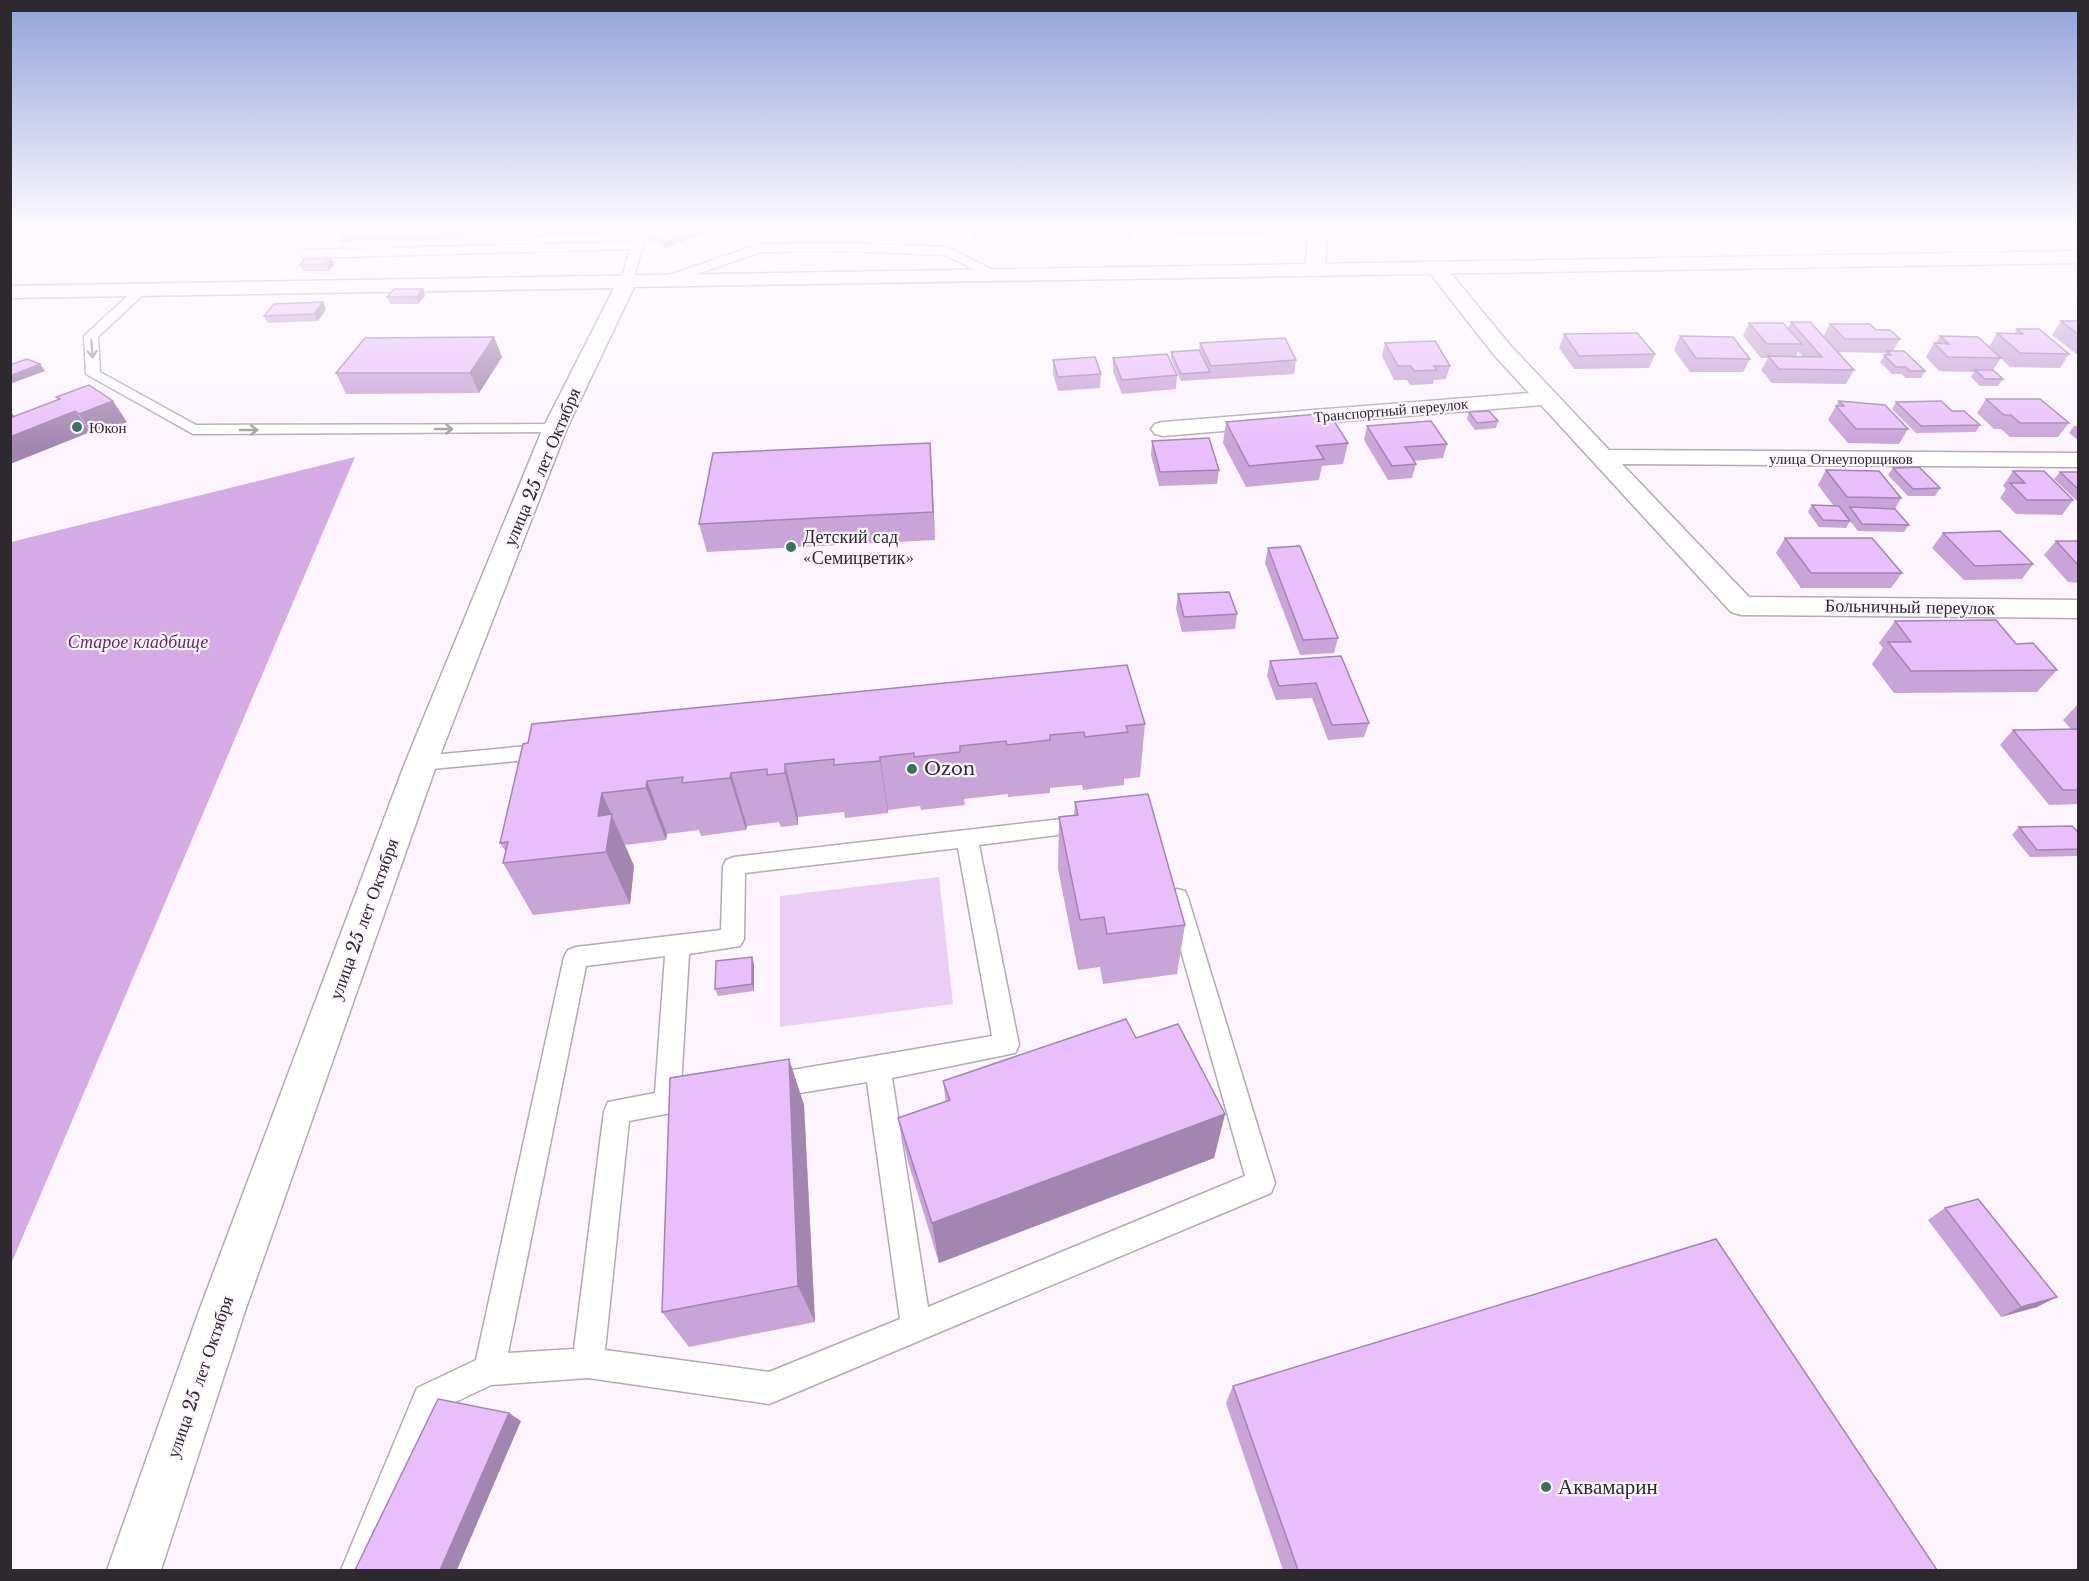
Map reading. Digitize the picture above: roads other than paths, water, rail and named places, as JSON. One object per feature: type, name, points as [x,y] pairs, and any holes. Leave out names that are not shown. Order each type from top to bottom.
[{"type":"street","name":"улица 25 лет Октября","points":[[134,1570],[222,1311],[421,763],[555,428],[618,300]]},
{"type":"street","points":[[1462,300],[1502,350],[1604,457]]},
{"type":"street","name":"Транспортный переулок","points":[[1163,429],[1548,398]]},
{"type":"street","name":"улица Огнеупорщиков","points":[[1604,457],[2079,460]]},
{"type":"street","name":"Больничный переулок","points":[[1604,457],[1741,606],[2079,609]]},
{"type":"lane","points":[[130,300],[91,336],[93,374],[193,430],[555,428]]},
{"type":"lane","points":[[421,763],[563,750]]},
{"type":"lane","points":[[489,1370],[576,957],[732,939],[734,866],[1107,822]]},
{"type":"lane","points":[[749,1090],[1006,1045],[967,838]]},
{"type":"lane","points":[[358,1570],[428,1399],[489,1370],[588,1363],[769,1388],[1261,1183],[1170,873]]},
{"type":"lane","points":[[588,1363],[617,1111],[679,1101],[678,945]]},
{"type":"lane","points":[[878,1069],[916,1327]]},
{"type":"place","name":"Юкон","points":[[77,427]]},
{"type":"place","name":"Детский сад «Семицветик»","points":[[791,547]]},
{"type":"place","name":"Ozon","points":[[912,769]]},
{"type":"place","name":"Аквамарин","points":[[1546,1487]]},
{"type":"park label","name":"Старое кладбище","points":[[138,642]]}]
